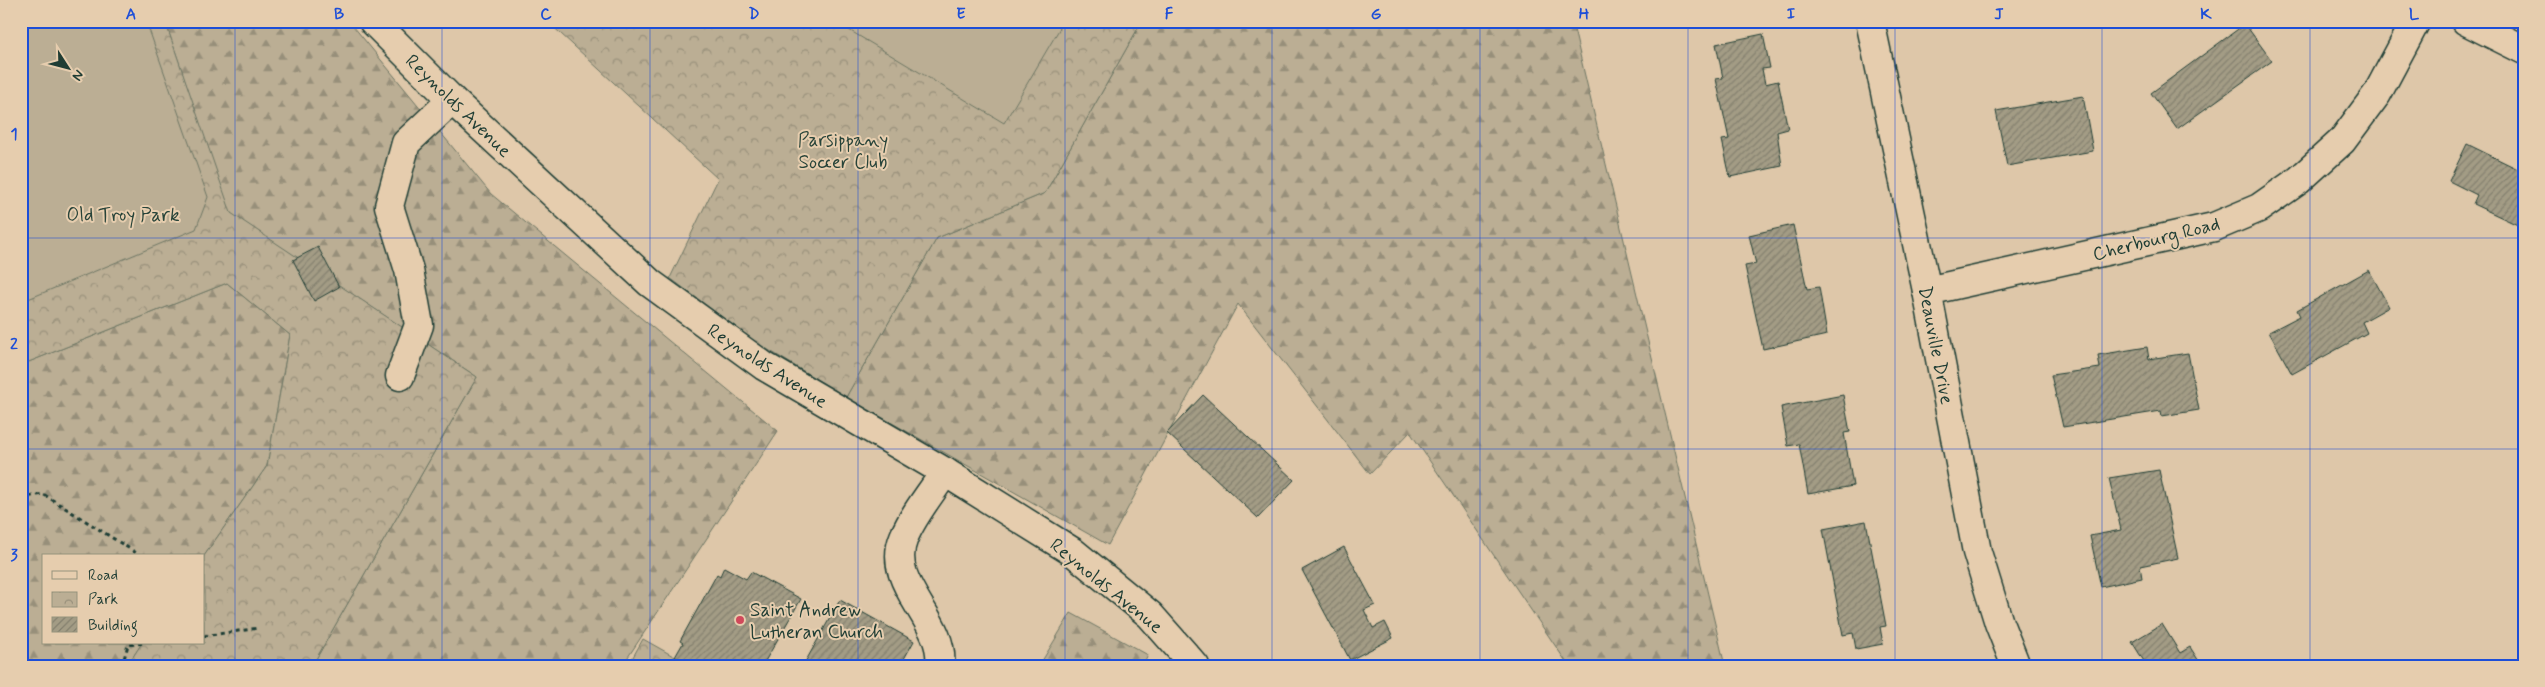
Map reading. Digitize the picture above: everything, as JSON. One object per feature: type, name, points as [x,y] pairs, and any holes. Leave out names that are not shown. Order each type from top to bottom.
[{"type":"street","name":"Reynolds Avenue","points":[[373,21],[452,100],[650,283],[764,366],[945,472],[1073,552],[1150,615],[1195,666]]},
{"type":"street","name":"Deauville Drive","points":[[1870,21],[1927,291],[1977,552],[1999,623],[2016,666]]},
{"type":"street","name":"Cherbourg Road","points":[[1927,291],[2214,227],[2259,208],[2299,180],[2342,140],[2377,94],[2416,21]]},
{"type":"street","points":[[2466,21],[2524,50]]},
{"type":"street","points":[[400,376],[419,326],[409,270],[389,206],[406,142],[452,100]]},
{"type":"street","points":[[940,666],[939,646],[933,630],[905,580],[900,565],[900,550],[904,537],[945,472]]},
{"type":"path","points":[[21,498],[43,494],[138,554]]},
{"type":"path","points":[[205,636],[259,628]]},
{"type":"path","points":[[122,666],[128,645],[136,644]]},
{"type":"green space","name":"Old Troy Park","points":[[21,21],[165,21],[231,213],[477,377],[312,666],[127,666],[141,644],[205,644],[205,555],[267,466],[290,335],[227,283],[21,365]]},
{"type":"green space","points":[[21,21],[146,21],[208,197],[196,229],[21,302]]},
{"type":"green space","points":[[165,21],[349,21],[491,194],[778,431],[622,666],[312,666],[477,377],[230,213]]},
{"type":"green space","name":"Parsippany Soccer Club","points":[[547,21],[1142,21],[1045,193],[937,238],[846,397],[757,343],[670,278],[718,179]]},
{"type":"green space","points":[[834,21],[1064,21],[1004,123]]},
{"type":"green space","points":[[1142,21],[1572,21],[1725,666],[1569,666],[1410,432],[1370,474],[1238,304],[1108,545],[846,397],[937,238],[1045,193]]},
{"type":"green space","points":[[227,283],[290,335],[267,466],[205,555],[42,554],[42,644],[141,644],[127,666],[21,666],[21,365]]},
{"type":"green space","points":[[1071,613],[1148,655],[1143,666],[1039,666]]},
{"type":"green space","points":[[643,639],[691,666],[628,666]]},
{"type":"building","points":[[2245,24],[2272,61],[2177,129],[2151,93]]},
{"type":"building","points":[[1763,34],[1770,68],[1762,69],[1765,84],[1778,81],[1788,129],[1777,132],[1782,166],[1730,177],[1722,140],[1729,139],[1716,79],[1723,78],[1716,44]]},
{"type":"building","points":[[2083,96],[2093,151],[2007,166],[1996,111]]},
{"type":"building","points":[[2467,144],[2524,172],[2524,228],[2473,204],[2477,195],[2449,181]]},
{"type":"building","points":[[1793,225],[1807,289],[1819,287],[1827,335],[1763,349],[1745,266],[1756,264],[1749,235]]},
{"type":"building","points":[[318,247],[339,287],[314,301],[293,260]]},
{"type":"building","points":[[2369,270],[2389,307],[2362,322],[2367,333],[2292,374],[2269,332],[2300,316],[2297,310]]},
{"type":"building","points":[[2147,347],[2149,359],[2188,353],[2199,410],[2162,416],[2161,411],[2063,427],[2051,375],[2100,368],[2098,355]]},
{"type":"building","points":[[1203,395],[1294,480],[1258,518],[1167,433]]},
{"type":"building","points":[[1843,395],[1850,432],[1844,433],[1853,486],[1808,494],[1799,444],[1788,446],[1781,407]]},
{"type":"building","points":[[2159,470],[2178,558],[2140,566],[2142,578],[2101,587],[2090,536],[2121,530],[2109,478]]},
{"type":"building","points":[[1866,521],[1886,626],[1880,627],[1883,644],[1856,649],[1853,633],[1843,635],[1823,529]]},
{"type":"building","points":[[1344,547],[1375,605],[1364,610],[1373,628],[1385,622],[1393,638],[1350,660],[1302,570]]},
{"type":"building","name":"Saint Andrew Lutheran Church","points":[[724,567],[746,579],[751,572],[801,599],[764,663],[769,666],[691,666],[675,657],[683,643],[680,641],[717,574],[720,576]]},
{"type":"building","name":"Saint Andrew Lutheran Church","points":[[840,600],[914,641],[900,666],[803,666]]},
{"type":"building","points":[[2162,624],[2180,653],[2190,647],[2202,666],[2147,666],[2132,642]]},
{"type":"place","name":"Saint Andrew Lutheran Church","points":[[740,620]]}]
